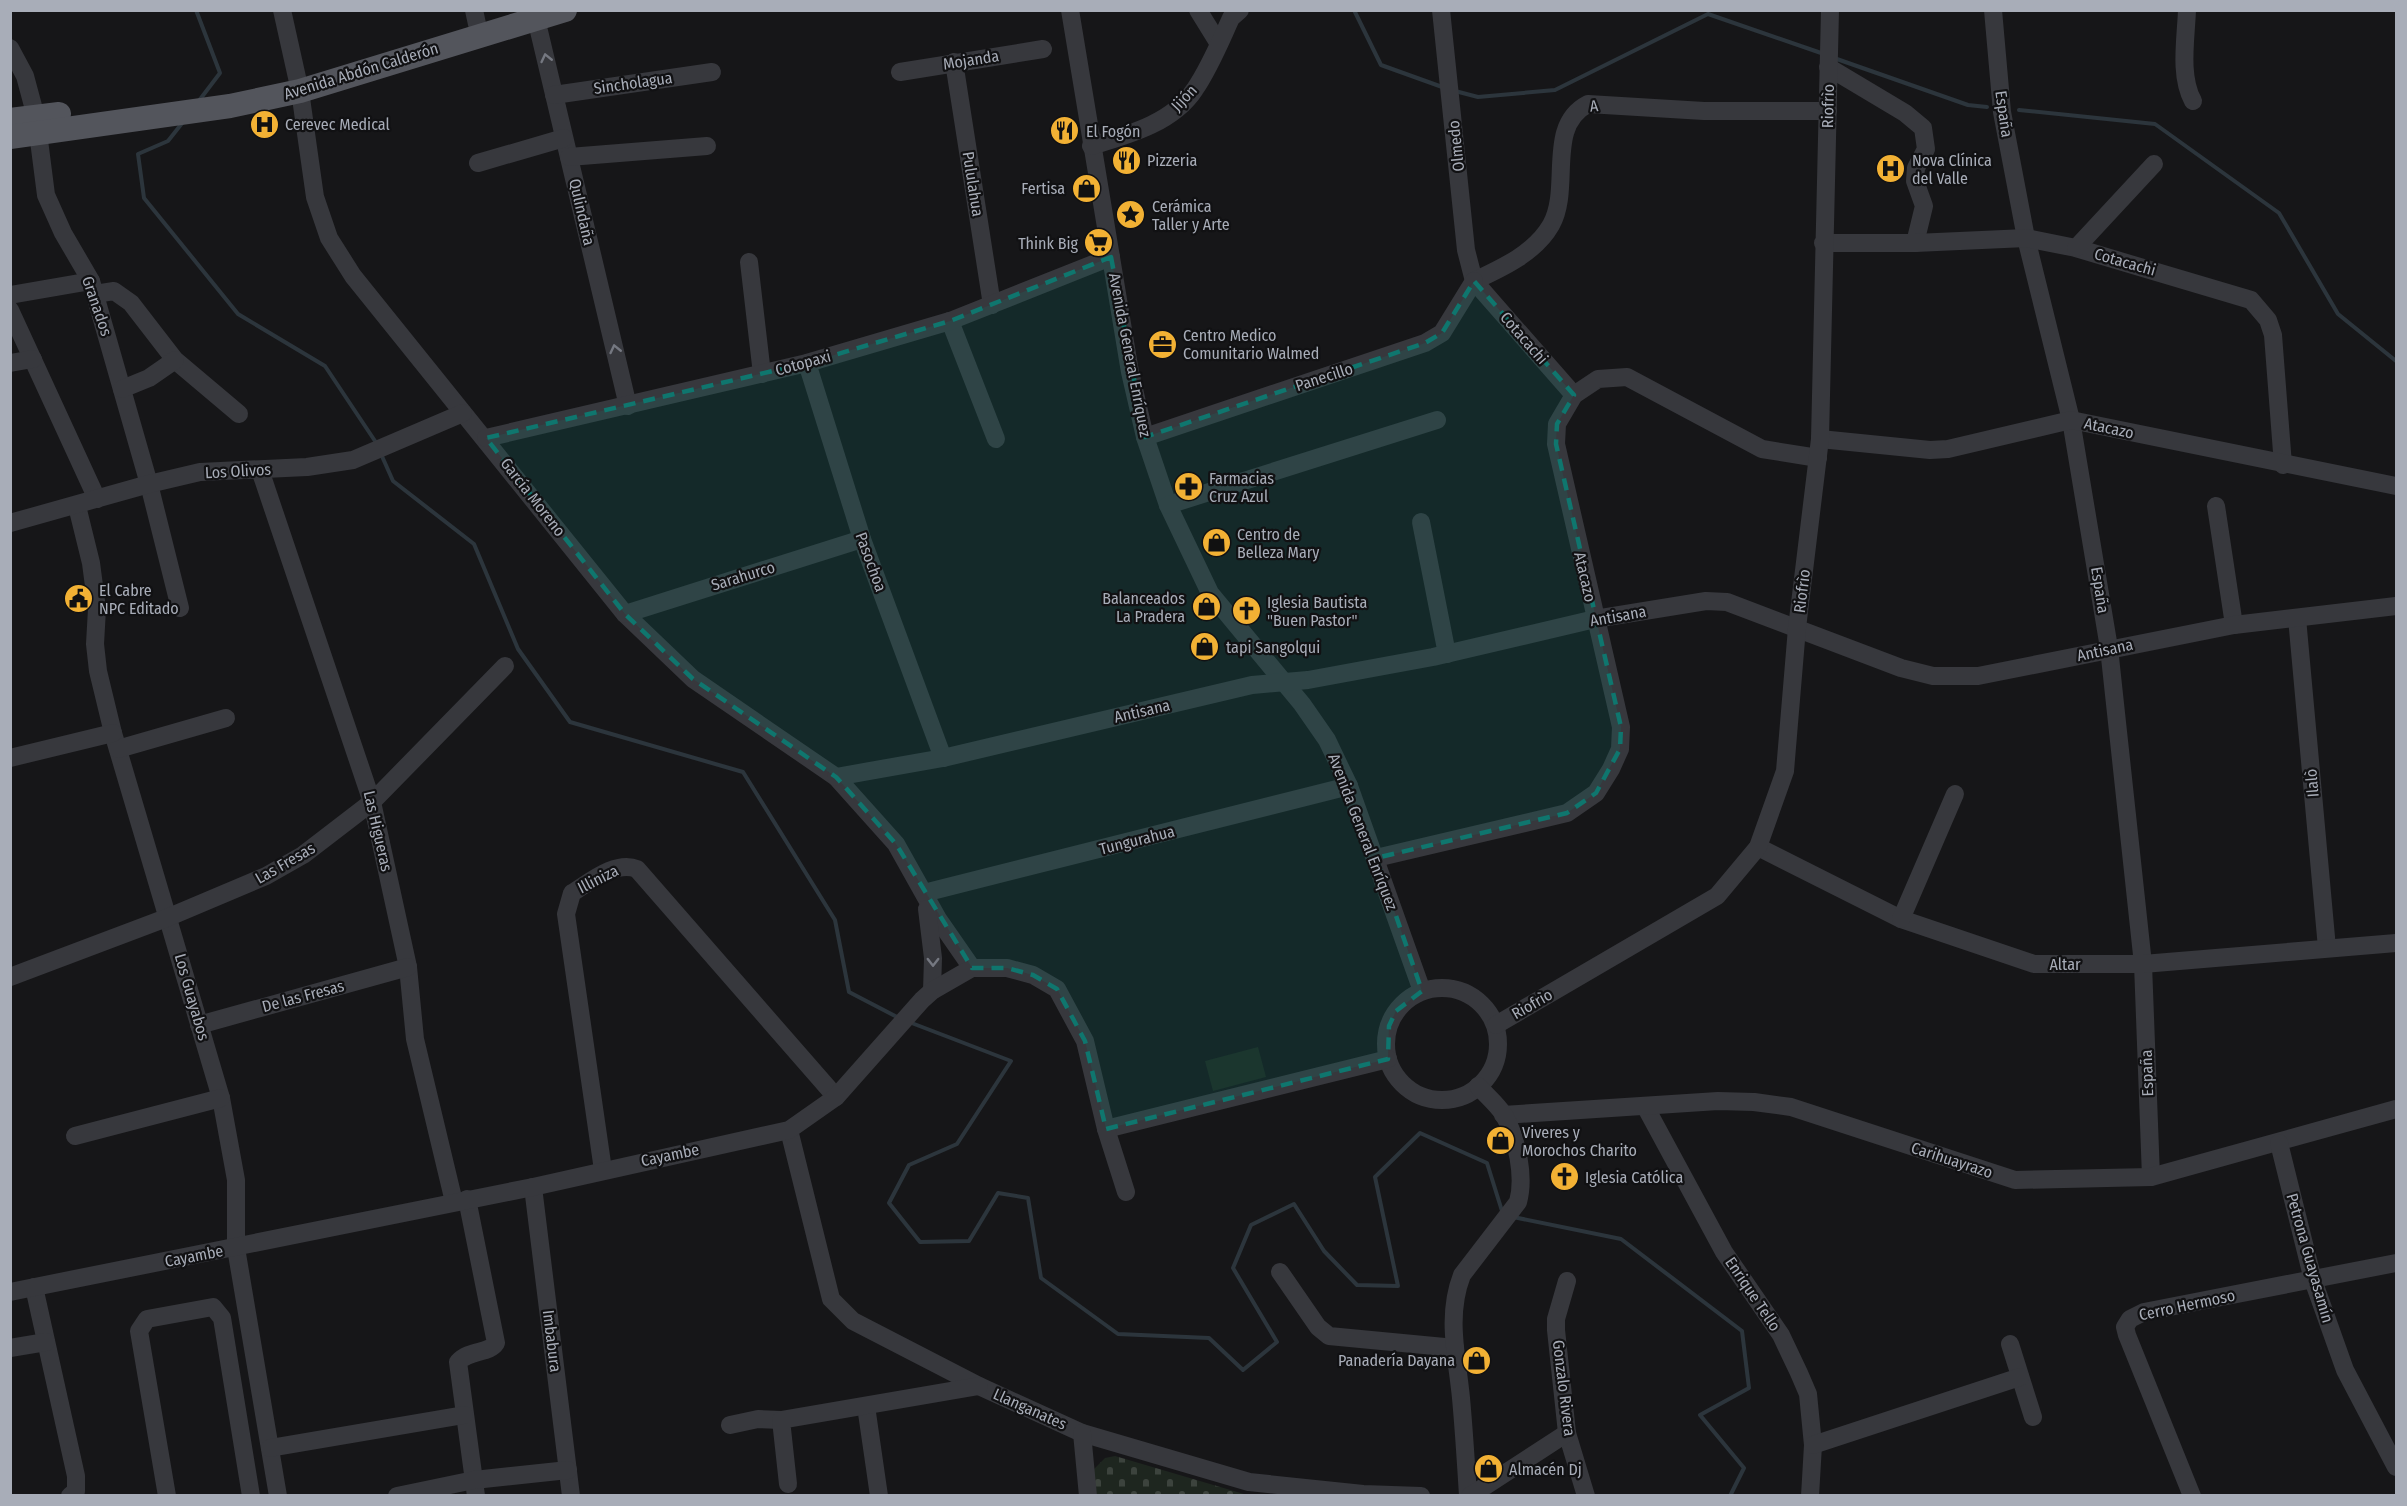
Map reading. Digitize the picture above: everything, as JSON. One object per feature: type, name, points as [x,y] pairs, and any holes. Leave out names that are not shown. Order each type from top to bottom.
[{"type":"main road","name":"Avenida Abdón Calderón","points":[[298,86],[475,17],[565,10]]},
{"type":"main road","name":"Avenida Abdón Calderón","points":[[10,137],[37,125],[231,100],[298,86],[529,13]]},
{"type":"main road","name":"Avenida Abdón Calderón","points":[[10,120],[37,125]]},
{"type":"street","name":"García Moreno","points":[[282,10],[298,86],[315,197],[329,238],[353,276],[463,413],[486,438],[625,614],[693,679],[836,777],[896,844],[972,968]]},
{"type":"street","name":"Avenida General Enríquez","points":[[1070,10],[1130,372],[1145,437],[1168,505],[1210,593],[1302,704],[1327,740],[1349,786],[1422,991]]},
{"type":"street","points":[[1198,10],[1219,44]]},
{"type":"street","name":"Jijón","points":[[1091,146],[1134,133],[1170,114],[1194,91],[1231,18],[1240,10]]},
{"type":"street","name":"Olmedo","points":[[1441,10],[1466,250],[1474,281]]},
{"type":"street","name":"Riofrìo","points":[[1496,1026],[1717,896],[1758,847],[1785,771],[1797,628],[1820,439],[1830,10]]},
{"type":"street","name":"España","points":[[1993,10],[2002,112],[2026,238],[2071,420],[2109,648],[2142,964],[2151,1177]]},
{"type":"street","points":[[2187,10],[2186,75],[2188,93],[2193,101]]},
{"type":"street","name":"Qulindaña","points":[[529,13],[554,95],[628,406]]},
{"type":"street","name":"Granados","points":[[10,48],[25,76],[37,125],[46,195],[63,233],[93,288],[149,484],[180,608]]},
{"type":"street","name":"Mojanda","points":[[900,72],[1043,49]]},
{"type":"street","name":"Pululahua","points":[[954,62],[992,305]]},
{"type":"street","points":[[1828,65],[1905,113],[1923,128],[1926,149],[1916,168],[1915,181],[1924,206],[1915,243]]},
{"type":"street","name":"Sincholagua","points":[[554,95],[711,72]]},
{"type":"street","name":"A","points":[[1474,281],[1500,269],[1528,251],[1552,224],[1557,210],[1566,125],[1575,112],[1588,104],[1704,111],[1828,111]]},
{"type":"street","points":[[478,163],[564,138]]},
{"type":"street","points":[[569,157],[706,146]]},
{"type":"street","points":[[2076,248],[2154,164]]},
{"type":"street","name":"Cotacachi","points":[[1823,243],[1915,243],[2026,238],[2076,248],[2251,300],[2260,309],[2273,335],[2283,465]]},
{"type":"street","name":"Cotopaxi","points":[[486,438],[807,363],[950,321],[1111,257]]},
{"type":"street","points":[[748,262],[762,374]]},
{"type":"street","name":"Cotacachi","points":[[1474,281],[1574,394]]},
{"type":"street","name":"Panecillo","points":[[1145,437],[1425,343],[1442,333],[1474,281]]},
{"type":"street","points":[[10,295],[93,288],[114,291],[131,303],[175,360],[239,414]]},
{"type":"street","points":[[10,310],[97,499]]},
{"type":"street","points":[[950,321],[996,439]]},
{"type":"street","points":[[10,363],[33,359]]},
{"type":"street","points":[[122,389],[149,378],[175,360]]},
{"type":"street","name":"Pasochoa","points":[[807,363],[862,539],[943,758]]},
{"type":"street","name":"Atacazo","points":[[1376,858],[1567,813],[1596,793],[1611,769],[1620,748],[1621,727],[1556,444],[1557,424],[1574,394],[1598,379],[1627,377],[1762,449],[1818,458]]},
{"type":"street","name":"Los Olivos","points":[[10,523],[200,472],[307,467],[353,460],[463,413]]},
{"type":"street","points":[[1168,505],[1437,420]]},
{"type":"street","name":"Atacazo","points":[[1820,439],[1930,450],[2071,420],[2283,465],[2397,486]]},
{"type":"street","name":"Las Higueras","points":[[261,470],[372,802],[408,968],[415,1039],[496,1343],[491,1348],[467,1353],[458,1362],[464,1415]]},
{"type":"street","name":"Los Guayabos","points":[[77,506],[91,562],[98,609],[95,644],[98,671],[116,741],[170,917],[221,1098],[236,1180],[236,1248],[278,1496]]},
{"type":"street","points":[[2216,506],[2234,625]]},
{"type":"street","points":[[1421,522],[1447,654]]},
{"type":"street","name":"Sarahurco","points":[[625,614],[862,539]]},
{"type":"street","name":"Antisana","points":[[836,777],[943,758],[1252,685],[1308,680],[1447,654],[1595,619],[1718,601],[1797,628],[1901,668],[1932,676],[1978,676],[2109,648],[2234,625],[2397,606]]},
{"type":"street","name":"Ilalò","points":[[2297,618],[2327,948]]},
{"type":"street","name":"Las Fresas","points":[[10,977],[170,917],[266,876],[344,826],[372,802],[505,666]]},
{"type":"street","points":[[10,758],[116,741],[226,718]]},
{"type":"street","name":"Tungurahua","points":[[924,893],[1349,786]]},
{"type":"street","points":[[1901,920],[1955,794]]},
{"type":"street","name":"Altar","points":[[1758,847],[1901,920],[2034,964],[2142,964],[2397,943]]},
{"type":"street","name":"Illiniza","points":[[603,1170],[566,914],[572,893],[616,867],[629,865],[638,869],[836,1097]]},
{"type":"street","name":"García Moreno","points":[[924,893],[931,925],[927,995]]},
{"type":"street","name":"De las Fresas","points":[[199,1025],[408,968]]},
{"type":"street","name":"Cayambe","points":[[10,1292],[533,1187],[789,1130],[836,1097],[927,995],[972,968],[1007,968],[1033,975],[1057,990],[1085,1041],[1106,1129],[1126,1192]]},
{"type":"street","points":[[1440,988],[1458,990],[1474,997],[1487,1010],[1496,1026],[1498,1042],[1496,1059],[1489,1074],[1465,1095],[1449,1099],[1425,1096],[1404,1085],[1394,1073],[1388,1059],[1386,1042],[1389,1026],[1396,1011],[1408,999],[1422,991],[1440,988]]},
{"type":"street","points":[[1106,1129],[1388,1059]]},
{"type":"street","points":[[1478,1086],[1503,1115],[1521,1169],[1522,1188],[1518,1202],[1462,1275],[1457,1289],[1453,1314],[1469,1496],[1567,1433]]},
{"type":"street","points":[[75,1136],[221,1098]]},
{"type":"street","name":"Carihuayrazo","points":[[1503,1115],[1718,1101],[1754,1102],[1791,1107],[2015,1180],[2151,1177],[2397,1109]]},
{"type":"street","name":"Enrique Tello","points":[[1645,1107],[1724,1252],[1781,1335],[1808,1394],[1813,1445],[1810,1496]]},
{"type":"street","name":"Llanganates","points":[[789,1130],[831,1299],[839,1310],[853,1321],[979,1386],[1082,1432],[1249,1482],[1364,1494],[1421,1496]]},
{"type":"street","name":"Petrona Guayasamín","points":[[2279,1143],[2313,1280],[2345,1370],[2397,1467]]},
{"type":"street","name":"Imbabura","points":[[533,1187],[571,1496]]},
{"type":"street","name":"Cerro Hermoso","points":[[2192,1496],[2125,1327],[2130,1319],[2144,1312],[2397,1263]]},
{"type":"street","points":[[1280,1272],[1318,1327],[1329,1336],[1455,1348]]},
{"type":"street","name":"Gonzalo Rivera","points":[[1567,1281],[1556,1319],[1567,1433],[1586,1496]]},
{"type":"street","points":[[34,1287],[76,1476],[76,1491],[70,1496]]},
{"type":"street","points":[[167,1496],[139,1331],[142,1323],[147,1319],[213,1307],[219,1312],[251,1496]]},
{"type":"street","points":[[10,1348],[46,1342]]},
{"type":"street","points":[[2010,1344],[2033,1417]]},
{"type":"street","points":[[1813,1445],[2020,1377]]},
{"type":"street","points":[[730,1425],[758,1419],[781,1420],[979,1386]]},
{"type":"street","points":[[866,1406],[879,1496]]},
{"type":"street","points":[[270,1448],[464,1415],[475,1488]]},
{"type":"street","points":[[781,1420],[788,1484]]},
{"type":"street","points":[[241,1429],[267,1424]]},
{"type":"street","points":[[1082,1432],[1088,1496]]},
{"type":"street","points":[[397,1496],[475,1488],[568,1470]]},
{"type":"highlighted area","points":[[1111,257],[1145,437],[1425,343],[1442,333],[1474,281],[1574,395],[1557,424],[1556,444],[1621,727],[1620,749],[1596,793],[1567,813],[1376,858],[1422,991],[1396,1011],[1389,1026],[1388,1059],[1106,1129],[1085,1041],[1057,989],[1033,975],[1007,968],[972,968],[896,844],[836,777],[693,679],[625,614],[486,438],[807,363],[950,321]]},
{"type":"green space","points":[[1258,1047],[1266,1077],[1213,1091],[1205,1061]]},
{"type":"green space","points":[[1115,1456],[1244,1494],[1265,1495],[1094,1495],[1094,1469],[1105,1458]]},
{"type":"waterway","points":[[196,10],[220,73],[198,102]]},
{"type":"waterway","points":[[1354,10],[1381,65],[1445,88]]},
{"type":"waterway","points":[[1455,91],[1478,97],[1555,90],[1708,14],[1824,54]]},
{"type":"waterway","points":[[1834,58],[1968,105],[1987,107]]},
{"type":"waterway","points":[[2019,110],[2155,124],[2279,213],[2338,314],[2396,361]]},
{"type":"waterway","points":[[183,122],[168,141],[138,154],[144,198],[238,314],[325,366],[377,444]]},
{"type":"waterway","points":[[381,454],[393,481],[474,544],[518,649],[570,722],[743,772],[835,920],[849,992],[899,1018]]},
{"type":"waterway","points":[[909,1022],[1011,1061],[957,1144],[909,1165],[889,1203],[920,1242],[969,1241],[998,1193],[1028,1198],[1041,1278],[1118,1334],[1209,1338],[1243,1370],[1277,1342],[1233,1268],[1251,1225],[1294,1204],[1324,1251],[1357,1285],[1398,1286],[1375,1177],[1420,1133],[1487,1163],[1502,1211]]},
{"type":"waterway","points":[[1513,1217],[1621,1239],[1742,1331],[1749,1388],[1700,1415],[1744,1468],[1730,1496]]},
{"type":"place","name":"Cerevec Medical","points":[[264,124]]},
{"type":"place","name":"El Fogón","points":[[1065,131]]},
{"type":"place","name":"Pizzeria","points":[[1126,160]]},
{"type":"place","name":"Nova Clínica del Valle","points":[[1891,169]]},
{"type":"place","name":"Fertisa","points":[[1086,188]]},
{"type":"place","name":"Cerámica Taller y Arte","points":[[1131,215]]},
{"type":"place","name":"Think Big","points":[[1099,243]]},
{"type":"place","name":"Centro Medico Comunitario Walmed","points":[[1162,344]]},
{"type":"place","name":"Farmacias Cruz Azul","points":[[1188,487]]},
{"type":"place","name":"Centro de Belleza Mary","points":[[1216,543]]},
{"type":"place","name":"El Cabre NPC Editado","points":[[78,599]]},
{"type":"place","name":"Balanceados La Pradera","points":[[1206,607]]},
{"type":"place","name":"Iglesia Bautista \"Buen Pastor\"","points":[[1246,611]]},
{"type":"place","name":"tapi Sangolqui","points":[[1205,647]]},
{"type":"place","name":"Viveres y Morochos Charito","points":[[1501,1141]]},
{"type":"place","name":"Iglesia Católica","points":[[1564,1177]]},
{"type":"place","name":"Panadería Dayana","points":[[1476,1360]]},
{"type":"place","name":"Almacén Dj","points":[[1488,1469]]}]
